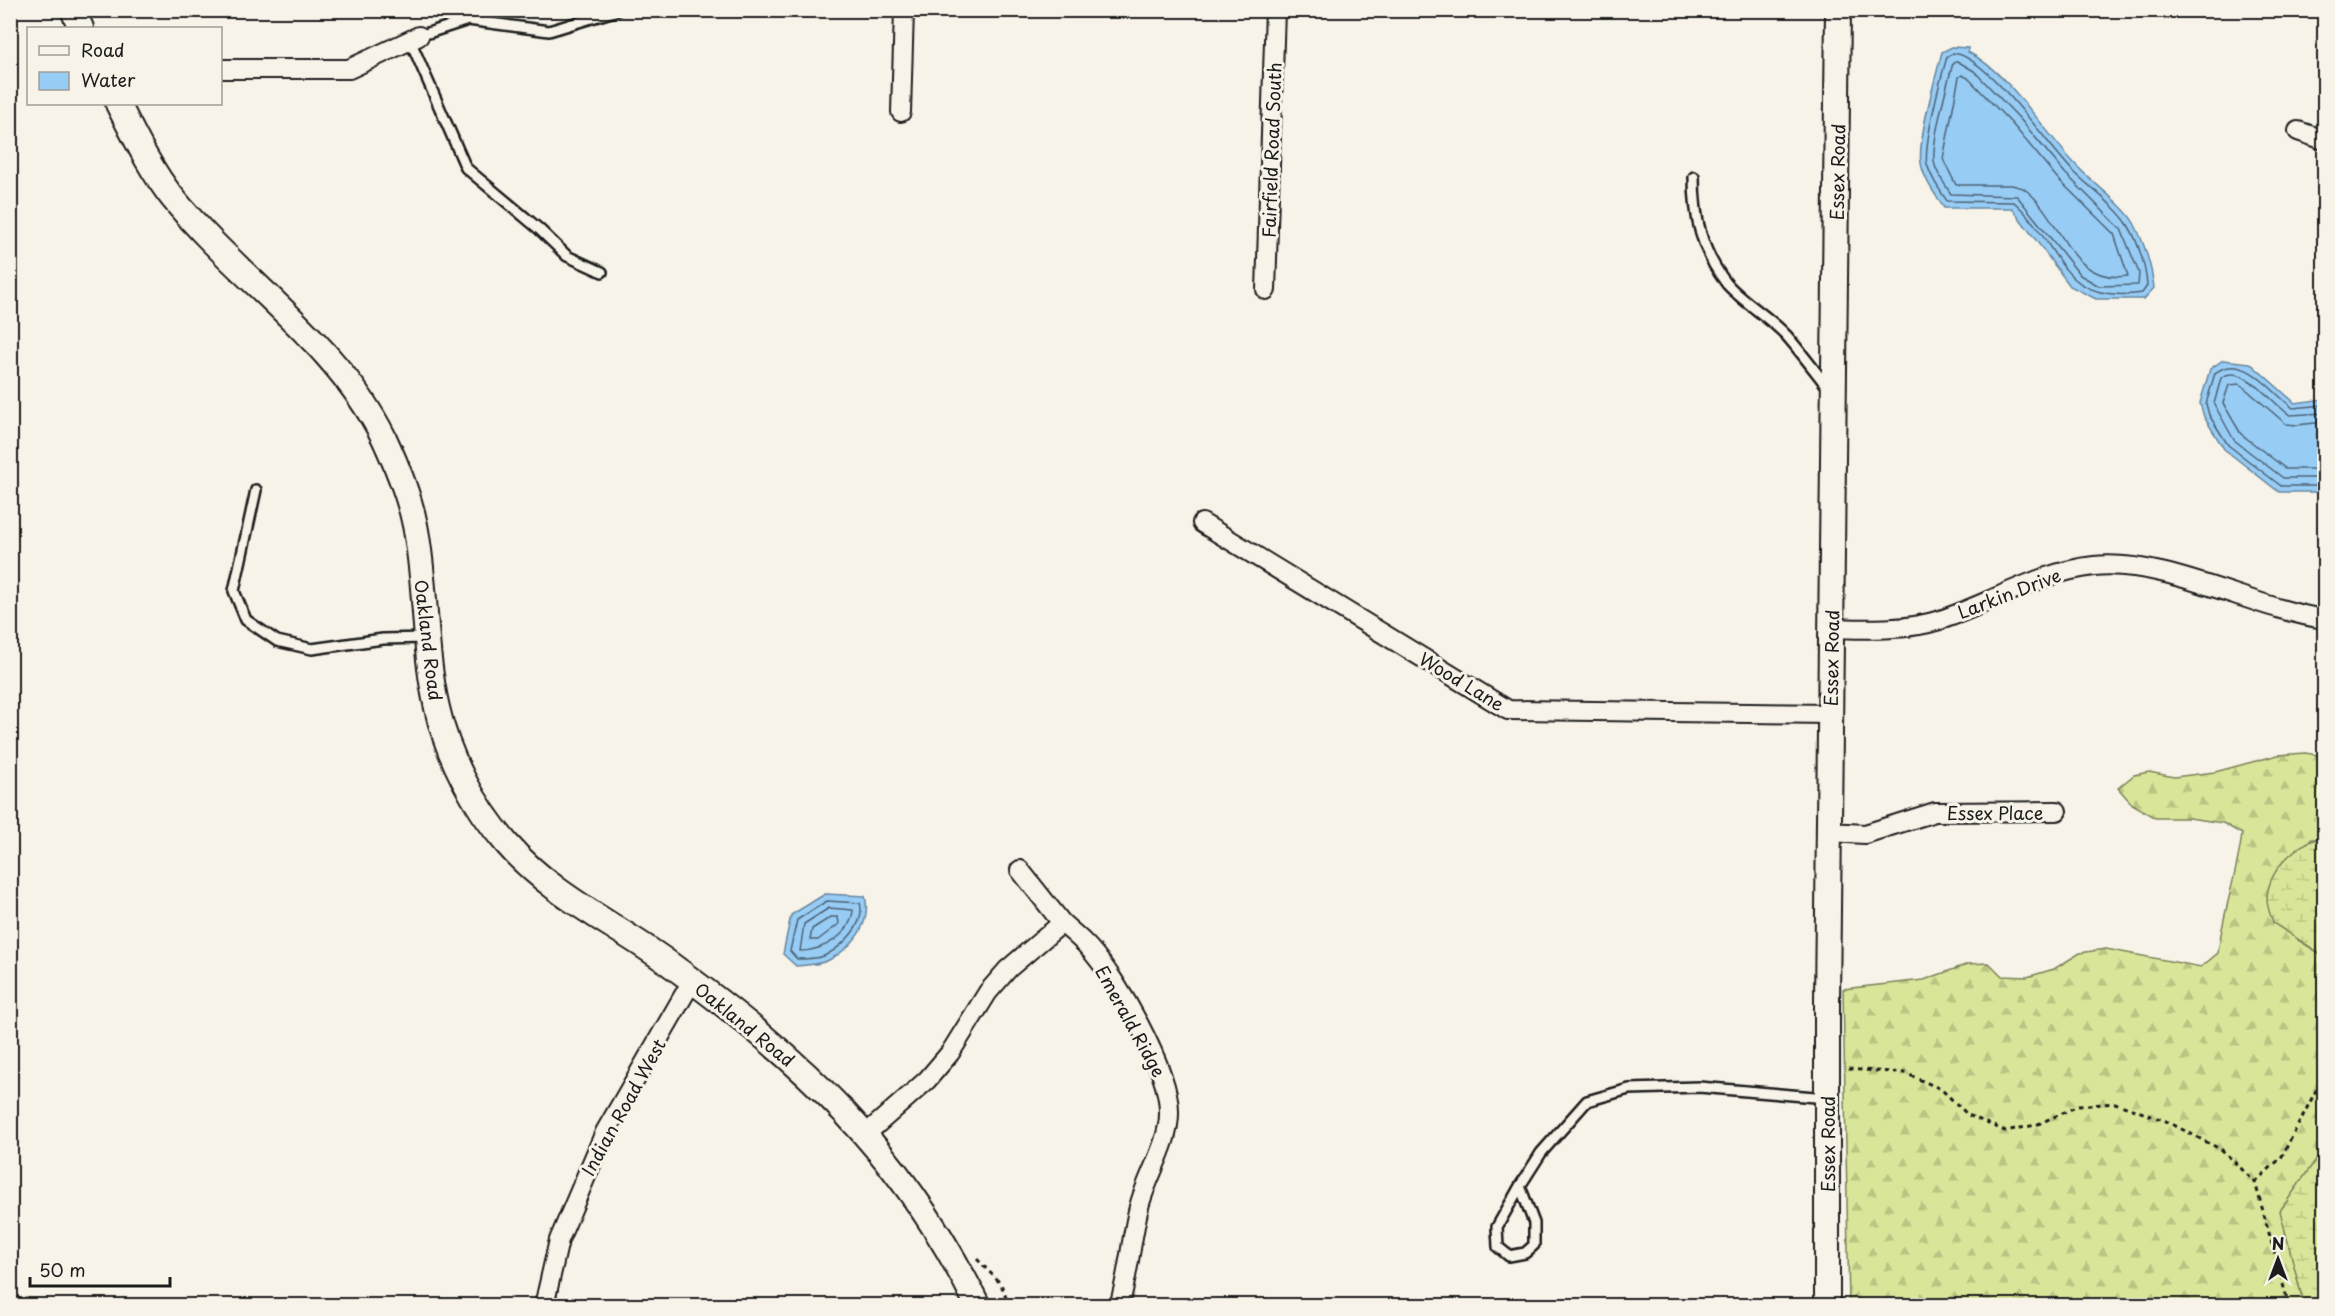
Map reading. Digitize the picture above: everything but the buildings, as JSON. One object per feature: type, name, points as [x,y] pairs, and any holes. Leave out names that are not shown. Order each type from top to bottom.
[{"type":"street","points":[[73,10],[81,27]]},
{"type":"street","points":[[901,112],[904,10]]},
{"type":"street","name":"Fairfield Road South","points":[[1266,290],[1275,10]]},
{"type":"street","name":"Essex Road","points":[[1827,1305],[1830,714],[1838,10]]},
{"type":"street","points":[[222,69],[349,69],[415,38]]},
{"type":"street","name":"Oakland Road","points":[[119,105],[170,194],[211,240],[332,361],[363,399],[402,480],[415,526],[427,638],[438,711],[451,753],[474,797],[506,842],[552,887],[692,981],[771,1040],[866,1134],[925,1211],[978,1305]]},
{"type":"street","points":[[2298,131],[2325,140]]},
{"type":"street","name":"Wood Lane","points":[[1202,523],[1508,710],[1830,714]]},
{"type":"street","name":"Larkin Drive","points":[[1832,628],[1909,627],[1948,617],[2060,572],[2097,566],[2133,567],[2160,573],[2325,619]]},
{"type":"street","name":"Essex Place","points":[[1829,832],[1865,834],[1935,812],[2056,811]]},
{"type":"street","name":"Emerald Ridge","points":[[1020,870],[1062,923],[1089,948],[1114,982],[1161,1070],[1168,1090],[1169,1113],[1166,1134],[1139,1207],[1126,1283],[1119,1305]]},
{"type":"street","points":[[866,1134],[927,1080],[950,1053],[982,999],[1008,969],[1062,923]]},
{"type":"street","name":"Indian Road West","points":[[544,1305],[559,1240],[605,1132],[692,981]]},
{"type":"lane","points":[[602,272],[567,256],[539,228],[466,168],[415,38],[468,20],[549,31],[618,10]]},
{"type":"lane","points":[[1694,177],[1694,212],[1713,262],[1728,284],[1785,335],[1834,395]]},
{"type":"lane","points":[[256,490],[234,591],[246,620],[278,641],[312,649],[383,639],[427,638]]},
{"type":"lane","points":[[1521,1186],[1534,1223],[1534,1245],[1525,1252],[1509,1256],[1498,1247],[1497,1227],[1521,1186],[1541,1154],[1587,1101],[1629,1089],[1699,1087],[1827,1098]]},
{"type":"path","points":[[1827,1069],[1905,1073],[1941,1089],[1968,1115],[2005,1131],[2036,1125],[2078,1106],[2115,1103],[2166,1121],[2222,1150],[2255,1182],[2289,1305]]},
{"type":"path","points":[[2255,1182],[2281,1158],[2325,1075]]},
{"type":"path","points":[[977,1258],[1001,1284],[1009,1305]]},
{"type":"green space","points":[[2305,753],[2324,756],[2324,838],[2312,839],[2281,864],[2298,940],[2324,956],[2324,1148],[2284,1225],[2304,1305],[1849,1305],[1843,989],[1924,980],[1968,964],[1989,963],[2002,976],[2027,977],[2054,969],[2080,953],[2106,949],[2201,967],[2218,953],[2242,834],[2223,823],[2189,818],[2155,818],[2132,804],[2118,788],[2134,775],[2149,772],[2174,777],[2215,772],[2278,755]]},
{"type":"green space","points":[[2324,838],[2324,956],[2273,923],[2267,900],[2272,878],[2285,859],[2304,845]]},
{"type":"green space","points":[[2324,1148],[2324,1305],[2304,1305],[2280,1211]]},
{"type":"water","points":[[1952,47],[1968,48],[1968,52],[1997,73],[2075,164],[2129,216],[2144,246],[2153,280],[2154,288],[2144,299],[2096,299],[2070,286],[2012,208],[1944,208],[1930,187],[1921,163],[1921,153],[1928,108],[1942,52]]},
{"type":"water","points":[[2223,360],[2250,363],[2295,403],[2324,399],[2324,492],[2279,492],[2224,449],[2204,417],[2200,403],[2210,369]]},
{"type":"water","points":[[825,894],[865,896],[866,916],[863,925],[859,934],[838,955],[825,962],[796,966],[783,954],[791,915]]}]
